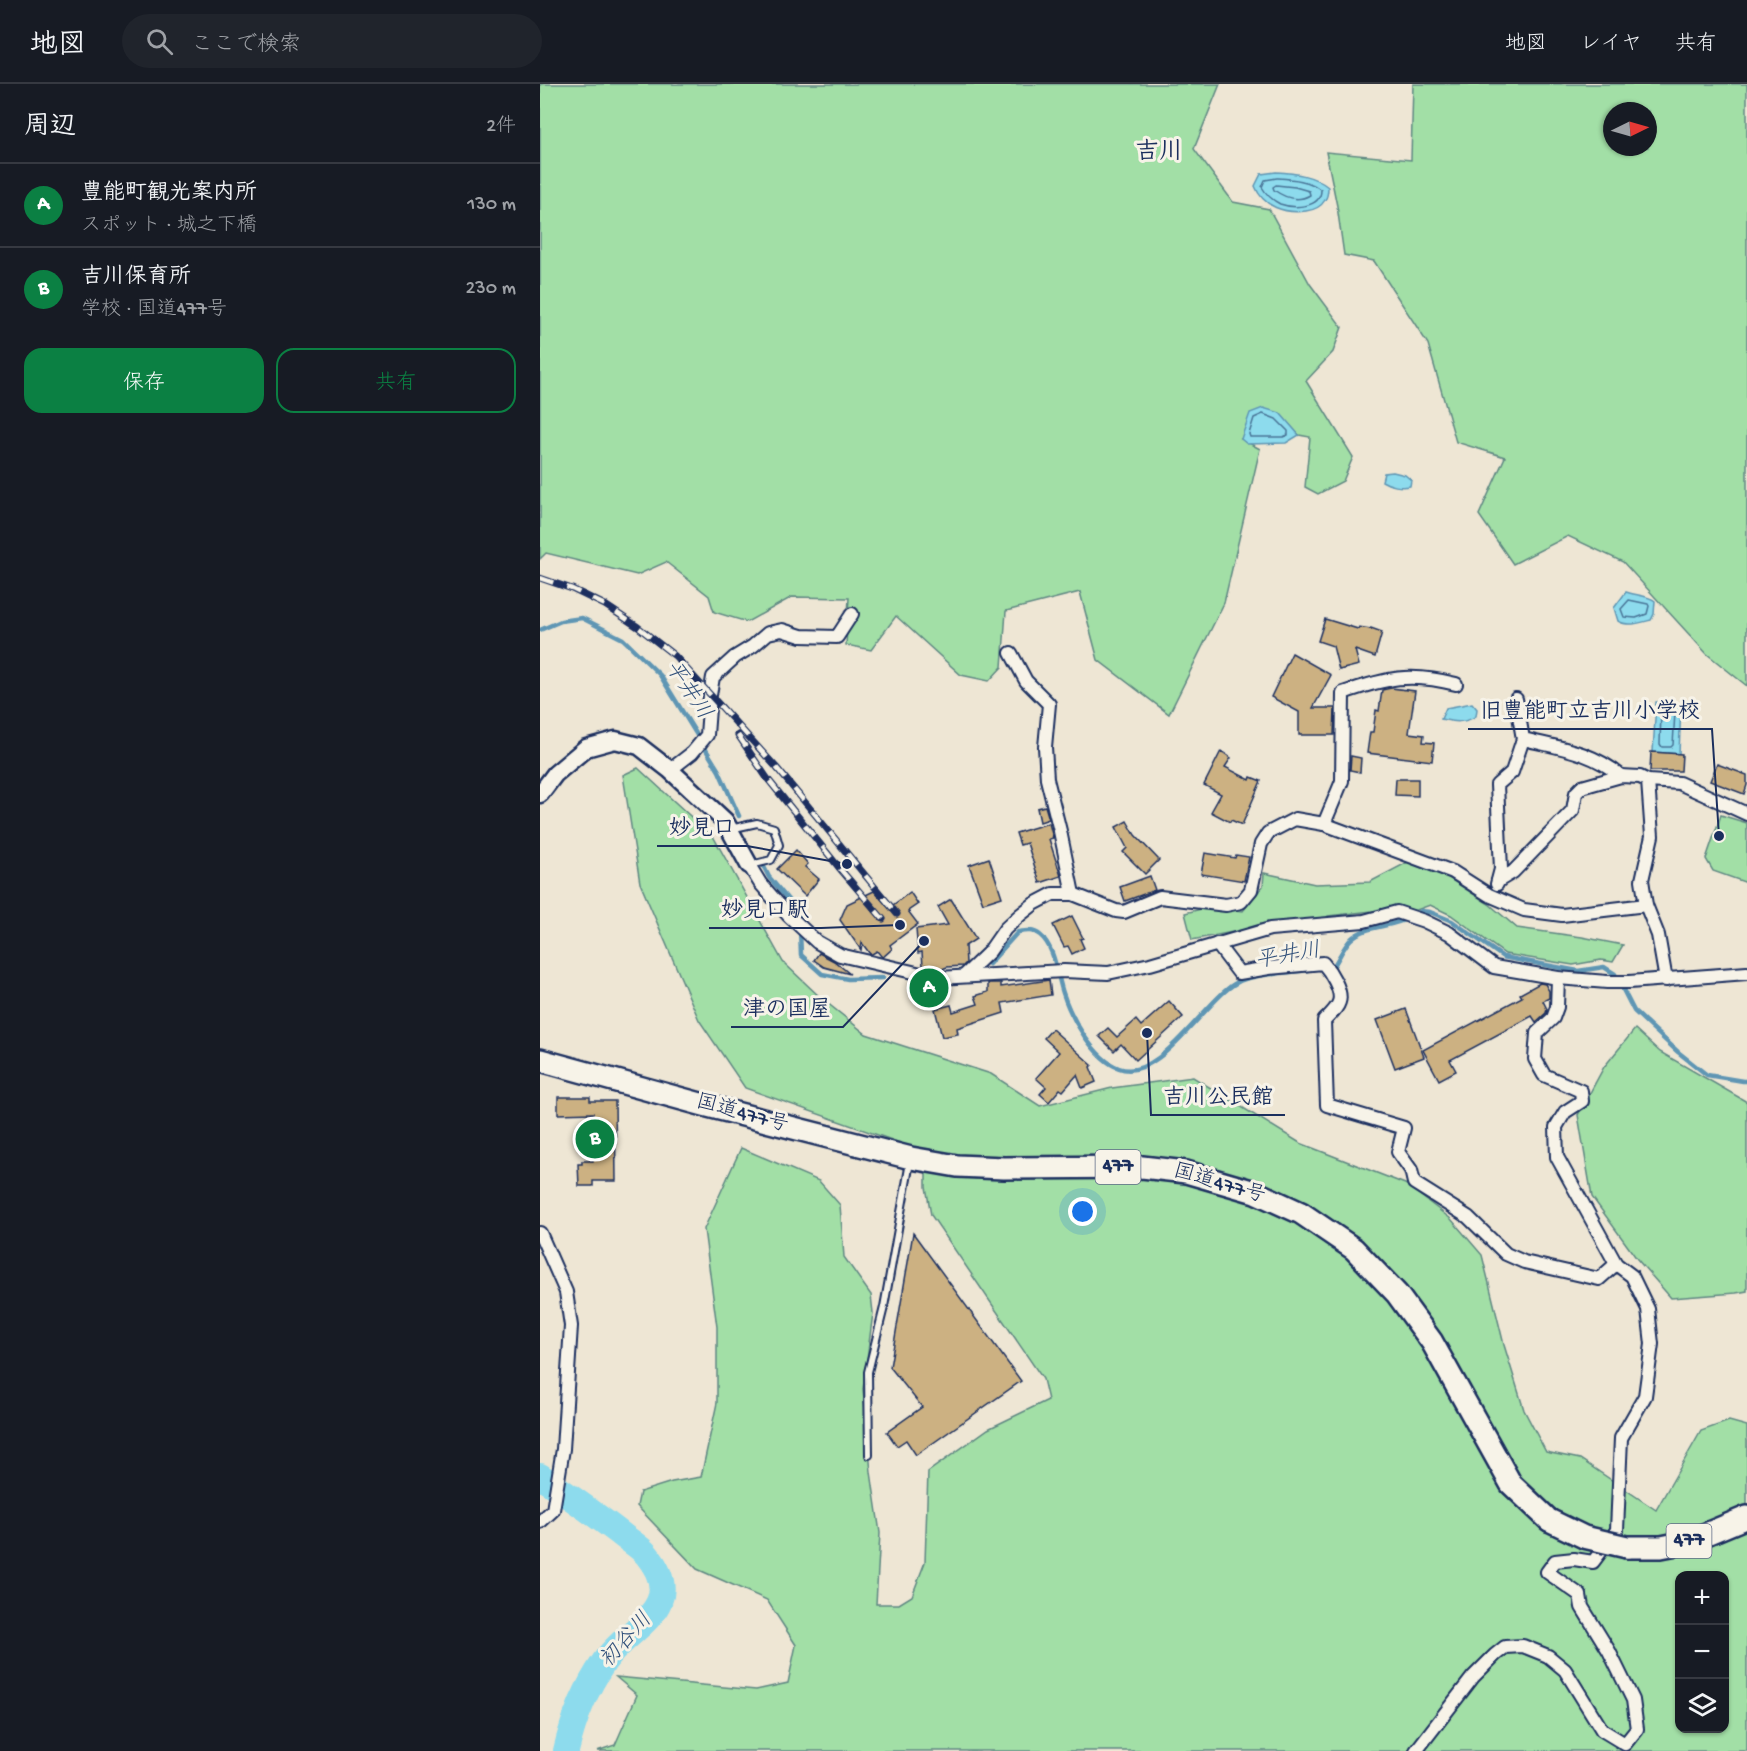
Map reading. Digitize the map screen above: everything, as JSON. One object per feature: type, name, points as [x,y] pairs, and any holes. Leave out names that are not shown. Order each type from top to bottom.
[{"type":"highway","name":"国道477号","points":[[540,1060],[910,1158],[957,1166],[1004,1168],[1142,1167],[1186,1172],[1255,1192],[1301,1213],[1354,1249],[1397,1294],[1432,1342],[1511,1484],[1549,1520],[1584,1537],[1628,1546],[1661,1547],[1687,1542],[1747,1517]]},
{"type":"street","points":[[670,770],[692,753],[707,735],[713,676],[735,657],[768,633],[782,630],[801,636],[837,637],[852,614]]},
{"type":"street","points":[[1011,653],[1026,681],[1049,704],[1045,747],[1047,779],[1073,894]]},
{"type":"street","points":[[1324,824],[1342,781],[1343,693],[1374,682],[1402,677],[1456,684]]},
{"type":"street","points":[[1489,895],[1498,881],[1501,870],[1497,785],[1512,772],[1523,739],[1516,699]]},
{"type":"street","points":[[1523,739],[1586,754],[1609,766],[1621,776]]},
{"type":"street","points":[[540,794],[555,774],[586,748],[615,740],[639,746],[670,770],[725,821],[760,883],[789,916],[817,942],[840,955],[938,978],[1064,971],[1108,973],[1150,964],[1270,929],[1364,921],[1396,912],[1424,921],[1449,933],[1494,967],[1558,978],[1607,982],[1747,973]]},
{"type":"street","points":[[1498,881],[1513,872],[1566,818],[1573,810],[1576,793],[1582,787],[1621,776],[1679,783],[1747,814]]},
{"type":"street","points":[[1648,781],[1652,836],[1642,880],[1646,906],[1658,935],[1665,980]]},
{"type":"street","points":[[964,976],[989,952],[1005,929],[1034,904],[1053,894],[1073,894],[1124,912],[1160,897],[1226,905],[1241,902],[1251,890],[1261,844],[1268,833],[1295,819],[1324,824],[1453,873],[1489,895],[1524,910],[1562,915],[1646,906]]},
{"type":"street","points":[[1217,944],[1239,973],[1323,963],[1333,975],[1340,1003],[1324,1021],[1327,1105],[1404,1128],[1398,1152],[1411,1170],[1414,1183],[1468,1217],[1506,1254],[1524,1262],[1599,1279],[1616,1264]]},
{"type":"street","points":[[1416,1751],[1473,1677],[1505,1647],[1523,1646],[1548,1656],[1565,1670],[1602,1730],[1625,1744],[1637,1729],[1633,1700],[1609,1652],[1582,1607],[1580,1595],[1547,1572],[1555,1561],[1574,1559],[1593,1563],[1617,1530],[1621,1438],[1645,1396],[1652,1344],[1648,1309],[1632,1276],[1616,1264],[1557,1157],[1556,1127],[1565,1112],[1582,1101],[1581,1091],[1544,1075],[1535,1059],[1538,1033],[1553,1018],[1557,1007],[1558,978]]},
{"type":"street","points":[[540,1233],[566,1293],[571,1326],[563,1449],[553,1510],[540,1522]]},
{"type":"lane","points":[[730,829],[757,823],[774,828],[779,845],[771,860],[749,865]]},
{"type":"lane","points":[[869,1455],[868,1371],[884,1307],[910,1158]]},
{"type":"green space","points":[[540,84],[1220,84],[1194,149],[1233,202],[1269,209],[1310,284],[1342,327],[1333,352],[1306,381],[1353,457],[1343,481],[1318,494],[1305,487],[1310,437],[1299,435],[1279,413],[1241,439],[1260,449],[1224,603],[1169,714],[1098,660],[1080,592],[1006,611],[1002,667],[989,681],[961,675],[896,616],[871,650],[846,645],[849,598],[792,597],[747,622],[714,612],[709,596],[666,562],[637,575],[546,553],[540,559]]},
{"type":"green space","points":[[1413,84],[1747,84],[1747,686],[1707,654],[1623,562],[1568,536],[1513,564],[1479,515],[1505,457],[1456,442],[1428,344],[1374,261],[1344,255],[1326,152],[1411,160]]},
{"type":"green space","points":[[638,768],[714,838],[783,962],[821,998],[866,1034],[991,1074],[1040,1106],[1112,1088],[1193,1077],[1300,1143],[1405,1184],[1451,1219],[1482,1255],[1504,1345],[1524,1410],[1546,1452],[1580,1459],[1656,1510],[1701,1431],[1729,1421],[1747,1426],[1747,1751],[597,1751],[615,1745],[637,1695],[616,1677],[756,1690],[788,1683],[796,1645],[767,1600],[697,1569],[637,1506],[640,1492],[672,1482],[701,1477],[717,1403],[717,1327],[704,1229],[741,1148],[819,1181],[840,1205],[844,1257],[871,1295],[873,1313],[863,1389],[880,1533],[876,1604],[899,1604],[912,1596],[925,1562],[928,1472],[988,1429],[1048,1400],[1043,1379],[931,1215],[926,1187],[926,1152],[745,1088],[699,1020],[640,883],[623,775]]},
{"type":"green space","points":[[1721,815],[1747,823],[1747,883],[1713,871],[1706,859]]},
{"type":"green space","points":[[1408,862],[1441,873],[1489,904],[1517,928],[1623,945],[1613,962],[1601,960],[1573,965],[1505,954],[1451,915],[1430,905],[1411,912],[1399,908],[1328,916],[1325,919],[1278,923],[1192,940],[1185,913],[1209,907],[1243,911],[1263,886],[1264,873],[1315,884],[1370,882]]},
{"type":"green space","points":[[1635,1029],[1660,1052],[1747,1102],[1747,1291],[1671,1298],[1637,1259],[1592,1197],[1578,1115],[1604,1067]]},
{"type":"water","points":[[1276,172],[1310,177],[1328,187],[1328,194],[1319,206],[1309,211],[1298,212],[1276,208],[1263,199],[1255,186],[1261,174]]},
{"type":"water","points":[[1263,408],[1280,413],[1299,435],[1286,443],[1247,444],[1241,439],[1250,413]]},
{"type":"water","points":[[1393,472],[1405,475],[1411,480],[1410,486],[1396,486],[1382,481],[1384,473]]},
{"type":"water","points":[[1626,592],[1655,601],[1651,620],[1630,624],[1618,621],[1614,608]]},
{"type":"water","points":[[1656,702],[1681,704],[1679,754],[1653,752]]},
{"type":"water","points":[[1472,703],[1477,709],[1476,716],[1472,719],[1459,722],[1441,719],[1446,708]]},
{"type":"building","points":[[1325,619],[1358,629],[1359,627],[1371,628],[1382,632],[1375,657],[1355,650],[1359,665],[1339,670],[1333,646],[1318,641]]},
{"type":"building","points":[[1292,653],[1331,675],[1313,708],[1335,708],[1334,735],[1299,735],[1299,712],[1271,697]]},
{"type":"building","points":[[1391,688],[1415,691],[1409,733],[1424,735],[1423,742],[1434,743],[1432,761],[1367,753],[1376,710],[1379,711],[1382,690]]},
{"type":"building","points":[[1221,751],[1231,758],[1225,767],[1250,780],[1251,777],[1261,781],[1242,825],[1231,820],[1230,822],[1211,812],[1221,794],[1204,785]]},
{"type":"building","points":[[1651,752],[1682,754],[1681,771],[1650,771]]},
{"type":"building","points":[[1351,756],[1361,758],[1360,772],[1350,770]]},
{"type":"building","points":[[1717,764],[1747,775],[1744,794],[1710,781]]},
{"type":"building","points":[[1396,779],[1418,779],[1418,796],[1395,795]]},
{"type":"building","points":[[1045,806],[1049,819],[1040,822],[1037,808]]},
{"type":"building","points":[[1127,821],[1135,835],[1159,860],[1145,874],[1123,852],[1127,848],[1116,827]]},
{"type":"building","points":[[1049,823],[1053,838],[1049,839],[1061,876],[1040,883],[1027,843],[1020,845],[1016,833]]},
{"type":"building","points":[[796,850],[808,864],[805,867],[819,879],[805,896],[777,869]]},
{"type":"building","points":[[1205,853],[1235,858],[1236,855],[1249,857],[1244,881],[1201,874]]},
{"type":"building","points":[[989,858],[1002,897],[983,903],[969,865]]},
{"type":"building","points":[[1150,876],[1155,890],[1125,901],[1120,887]]},
{"type":"building","points":[[874,891],[889,908],[910,892],[918,904],[908,911],[918,924],[890,945],[892,949],[883,957],[877,951],[870,954],[862,943],[861,950],[840,920],[847,904]]},
{"type":"building","points":[[951,899],[976,939],[965,946],[966,963],[963,966],[940,970],[927,967],[927,965],[923,966],[922,952],[918,953],[916,929],[948,925],[938,907]]},
{"type":"building","points":[[1072,916],[1083,938],[1080,939],[1084,948],[1072,954],[1068,946],[1064,947],[1053,925]]},
{"type":"building","points":[[819,953],[850,974],[824,967],[814,960]]},
{"type":"building","points":[[1049,980],[1051,995],[1002,1003],[1004,1013],[957,1028],[958,1034],[942,1037],[935,1009],[951,1005],[953,1012],[978,1004],[975,996],[988,992],[988,983],[1001,983],[1001,987]]},
{"type":"building","points":[[924,983],[936,986],[934,995],[922,992]]},
{"type":"building","points":[[1540,983],[1545,984],[1549,991],[1549,998],[1543,1001],[1547,1009],[1546,1013],[1536,1022],[1532,1016],[1450,1060],[1456,1071],[1439,1080],[1423,1050],[1522,997],[1520,994]]},
{"type":"building","points":[[1169,1001],[1183,1017],[1136,1060],[1121,1044],[1114,1051],[1099,1036],[1108,1028],[1117,1037],[1136,1020],[1141,1026]]},
{"type":"building","points":[[1406,1009],[1424,1057],[1395,1068],[1377,1020]]},
{"type":"building","points":[[1052,1029],[1092,1065],[1090,1067],[1096,1082],[1082,1088],[1077,1075],[1049,1102],[1040,1094],[1046,1087],[1036,1078],[1059,1052],[1044,1038]]},
{"type":"building","points":[[558,1097],[590,1097],[590,1101],[615,1101],[616,1181],[593,1181],[593,1186],[579,1186],[578,1164],[582,1164],[582,1161],[593,1161],[593,1113],[558,1114]]},
{"type":"building","points":[[913,1233],[1021,1381],[916,1455],[906,1440],[897,1446],[887,1432],[922,1407],[890,1367]]},
{"type":"waterway","name":"平井川","points":[[540,630],[561,621],[582,618],[623,639],[660,675],[719,771],[739,816]]},
{"type":"waterway","name":"平井川","points":[[764,867],[769,877],[799,913],[799,922]]},
{"type":"waterway","name":"平井川","points":[[1415,915],[1421,911],[1430,912],[1452,921],[1503,957],[1578,971],[1604,967],[1615,974],[1634,1011],[1678,1052],[1707,1075],[1747,1081]]},
{"type":"waterway","name":"平井川","points":[[1328,968],[1333,967],[1346,945],[1357,934],[1408,918]]},
{"type":"waterway","name":"平井川","points":[[800,930],[801,955],[822,974],[848,979],[883,978]]},
{"type":"waterway","name":"平井川","points":[[989,964],[1018,932],[1032,931],[1040,935],[1052,954],[1067,1003],[1092,1047],[1119,1068],[1134,1069],[1150,1064],[1165,1052],[1223,992],[1236,983],[1260,976],[1308,970]]},
{"type":"waterway","name":"初谷川","points":[[540,1476],[643,1551],[658,1573],[662,1589],[659,1603],[651,1615],[615,1649],[597,1672],[581,1705],[566,1751]]},
{"type":"railway","points":[[540,578],[572,589],[605,605],[675,656],[776,767],[897,914]]},
{"type":"railway","points":[[738,735],[767,778],[883,919]]},
{"type":"place","name":"旧豊能町立吉川小学校","points":[[1719,836]]},
{"type":"place","name":"妙見口","points":[[847,864]]},
{"type":"place","name":"妙見口駅","points":[[900,925]]},
{"type":"place","name":"津の国屋","points":[[924,941]]},
{"type":"place","name":"豊能町観光案内所","points":[[929,988]]},
{"type":"place","name":"吉川公民館","points":[[1147,1033]]},
{"type":"place","name":"吉川保育所","points":[[595,1139]]},
{"type":"district","name":"吉川","points":[[1159,153]]}]
